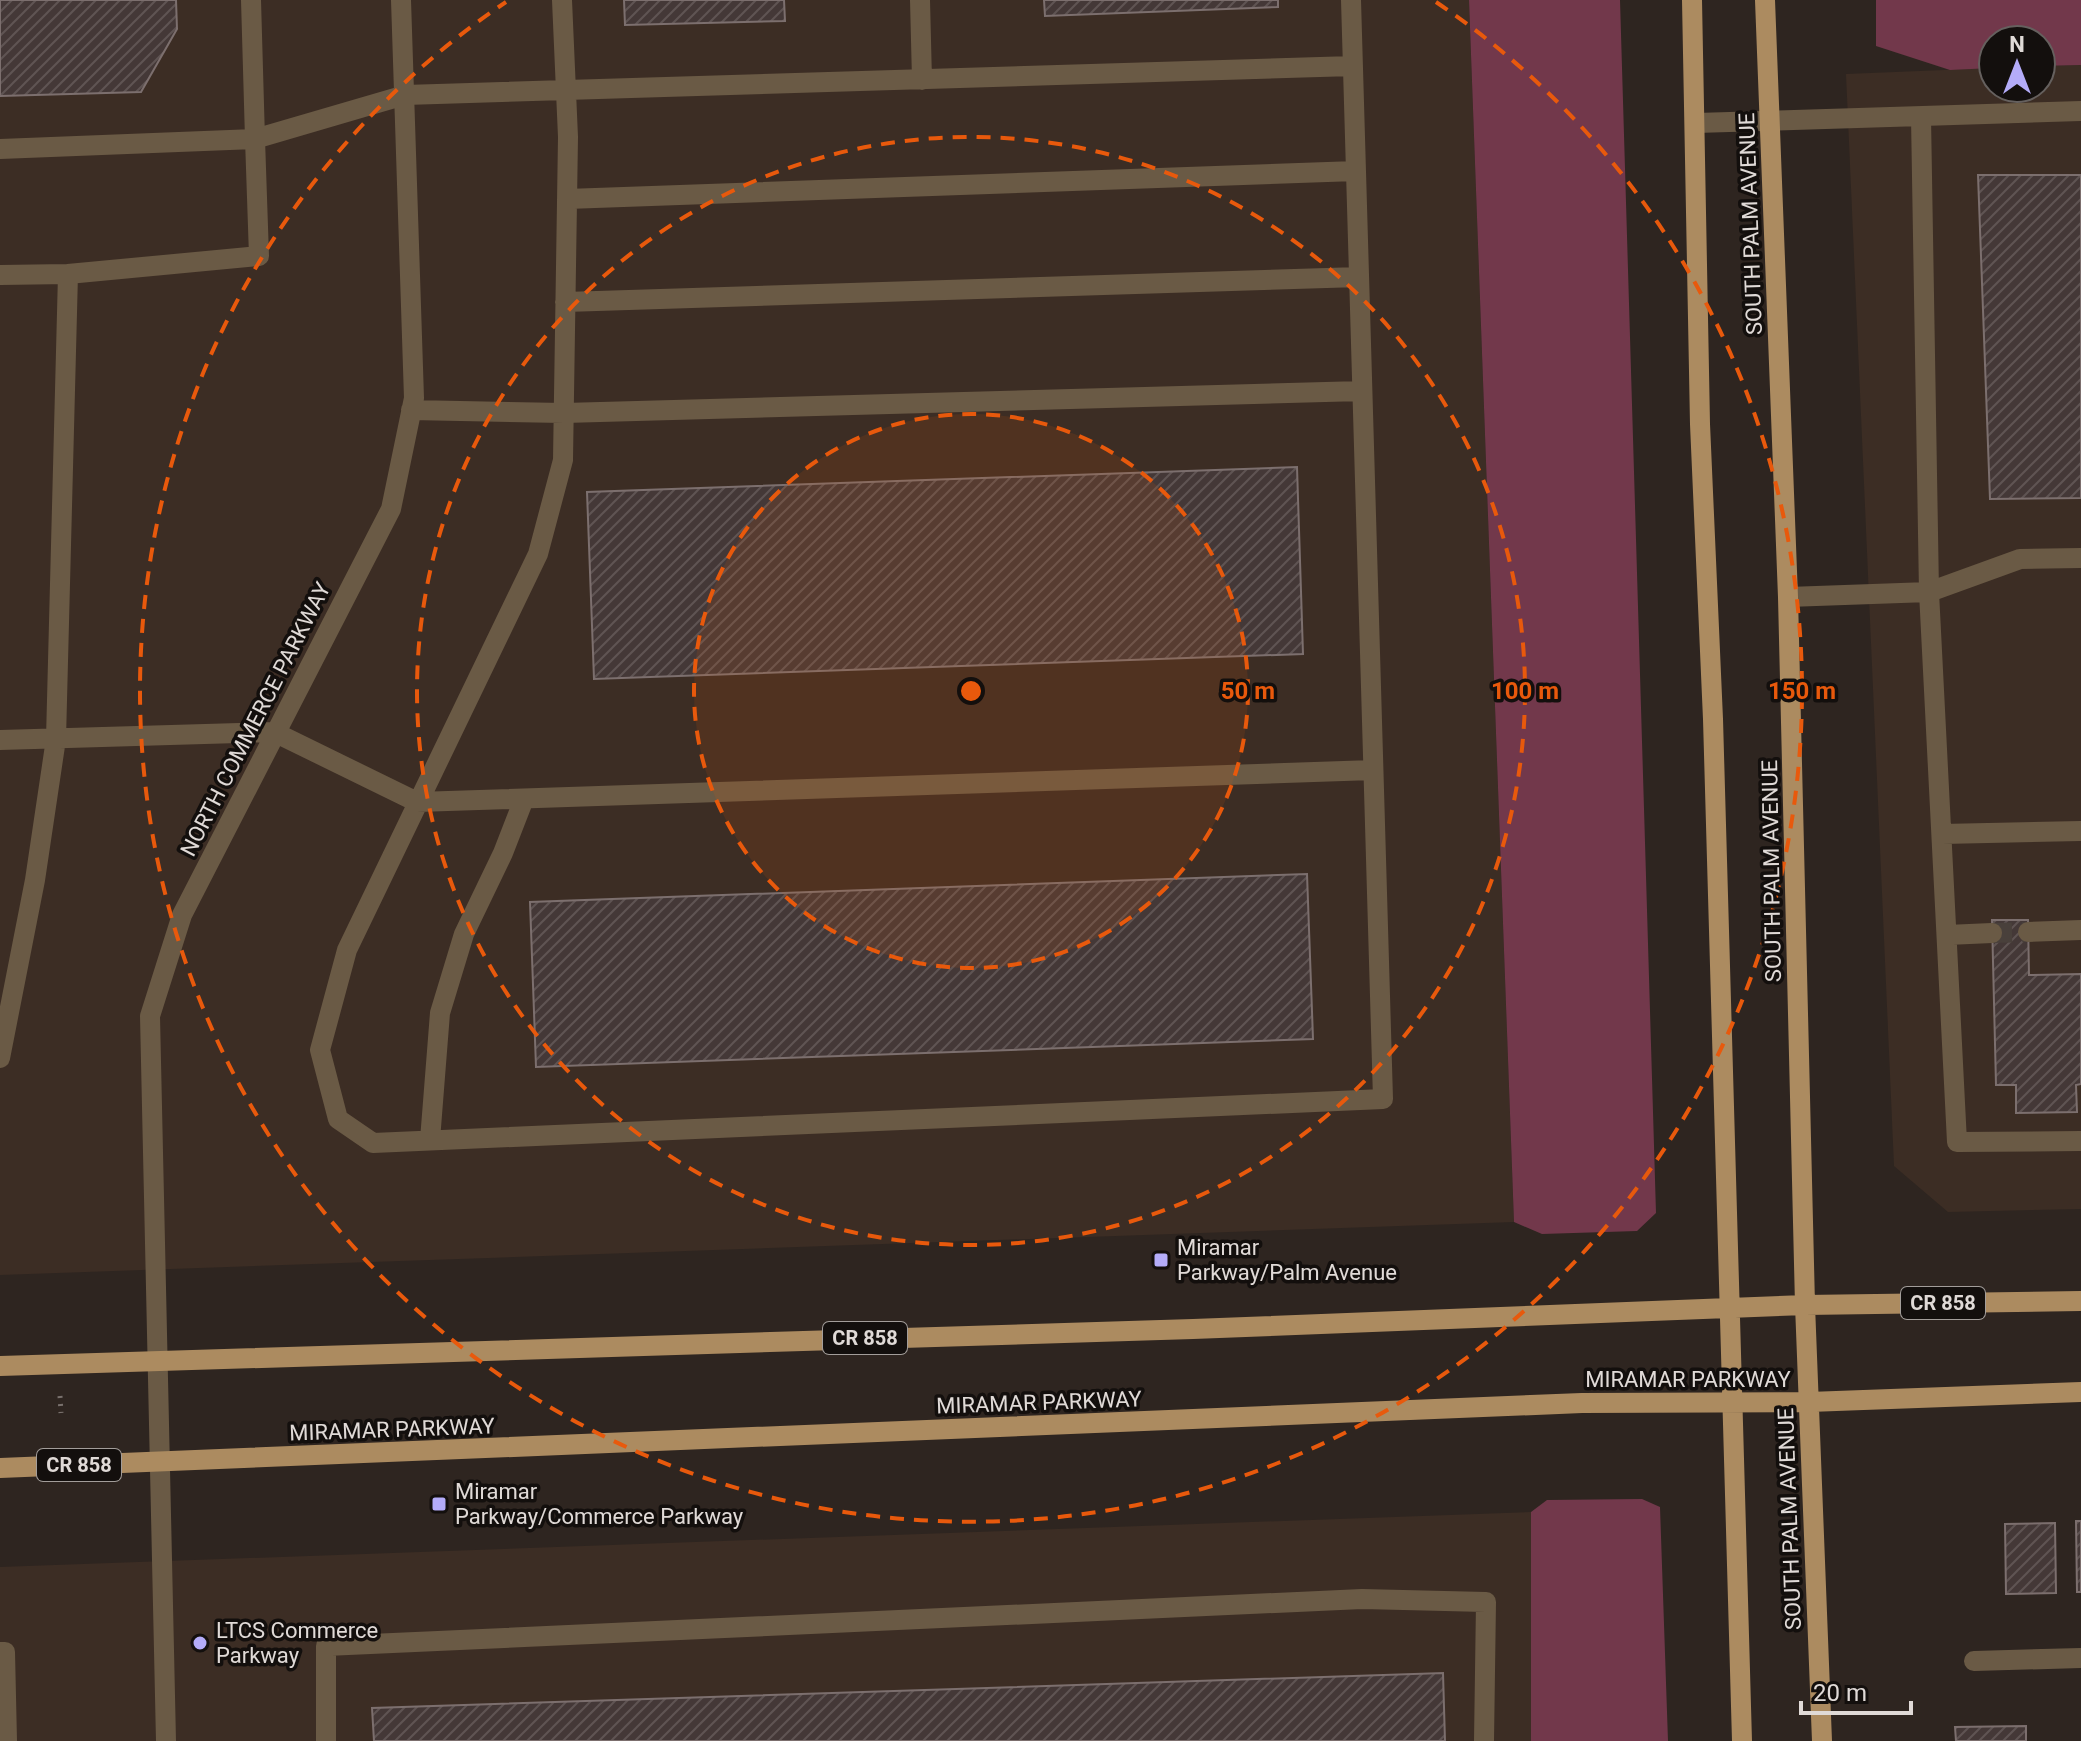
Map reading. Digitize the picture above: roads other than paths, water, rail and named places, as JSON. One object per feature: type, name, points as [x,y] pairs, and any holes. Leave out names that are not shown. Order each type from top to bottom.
[{"type":"main road","points":[[1692,0],[1700,424],[1713,719],[1742,1741]]},
{"type":"main road","name":"SOUTH PALM AVENUE","points":[[1765,0],[1788,597],[1805,1305],[1822,1741]]},
{"type":"main road","name":"CR 858","points":[[0,1366],[1193,1329],[1805,1305],[2081,1301]]},
{"type":"main road","name":"MIRAMAR PARKWAY","points":[[0,1468],[1582,1403],[1809,1402],[2081,1392]]},
{"type":"street","points":[[0,275],[68,274],[259,256],[251,0]]},
{"type":"street","name":"NORTH COMMERCE PARKWAY","points":[[166,1741],[150,1016],[182,915],[391,509],[414,398],[401,0]]},
{"type":"street","points":[[562,0],[567,199],[563,460],[538,554],[347,950],[320,1050],[338,1119],[373,1143],[1383,1099],[1351,0]]},
{"type":"street","points":[[920,0],[922,80]]},
{"type":"street","points":[[0,149],[255,139],[405,95],[1353,66]]},
{"type":"street","points":[[1696,123],[2081,111]]},
{"type":"street","points":[[1921,117],[1929,592],[1957,1142],[2081,1141]]},
{"type":"street","points":[[567,199],[1356,171]]},
{"type":"street","points":[[0,1058],[35,880],[56,739],[68,274]]},
{"type":"street","points":[[565,302],[1359,277]]},
{"type":"street","points":[[411,410],[564,413],[1362,391]]},
{"type":"street","points":[[1788,597],[1929,592],[2020,559],[2081,558]]},
{"type":"street","points":[[0,740],[274,732],[417,802],[1373,770]]},
{"type":"street","points":[[430,1140],[440,1013],[464,934],[503,853],[524,799]]},
{"type":"street","points":[[1942,834],[2081,831]]},
{"type":"street","points":[[2028,932],[2081,930]]},
{"type":"street","points":[[1947,935],[1992,933]]},
{"type":"street","points":[[326,1741],[326,1646],[1362,1599],[1486,1602],[1484,1741]]},
{"type":"street","points":[[0,1652],[5,1652],[7,1741]]},
{"type":"street","points":[[1974,1661],[2081,1658]]},
{"type":"tunnel","points":[[1992,933],[2028,932]]},
{"type":"place","name":"Miramar Parkway/Palm Avenue","points":[[1161,1260]]},
{"type":"place","name":"Miramar Parkway/Commerce Parkway","points":[[439,1504]]},
{"type":"place","name":"LTCS Commerce Parkway","points":[[200,1643]]}]
